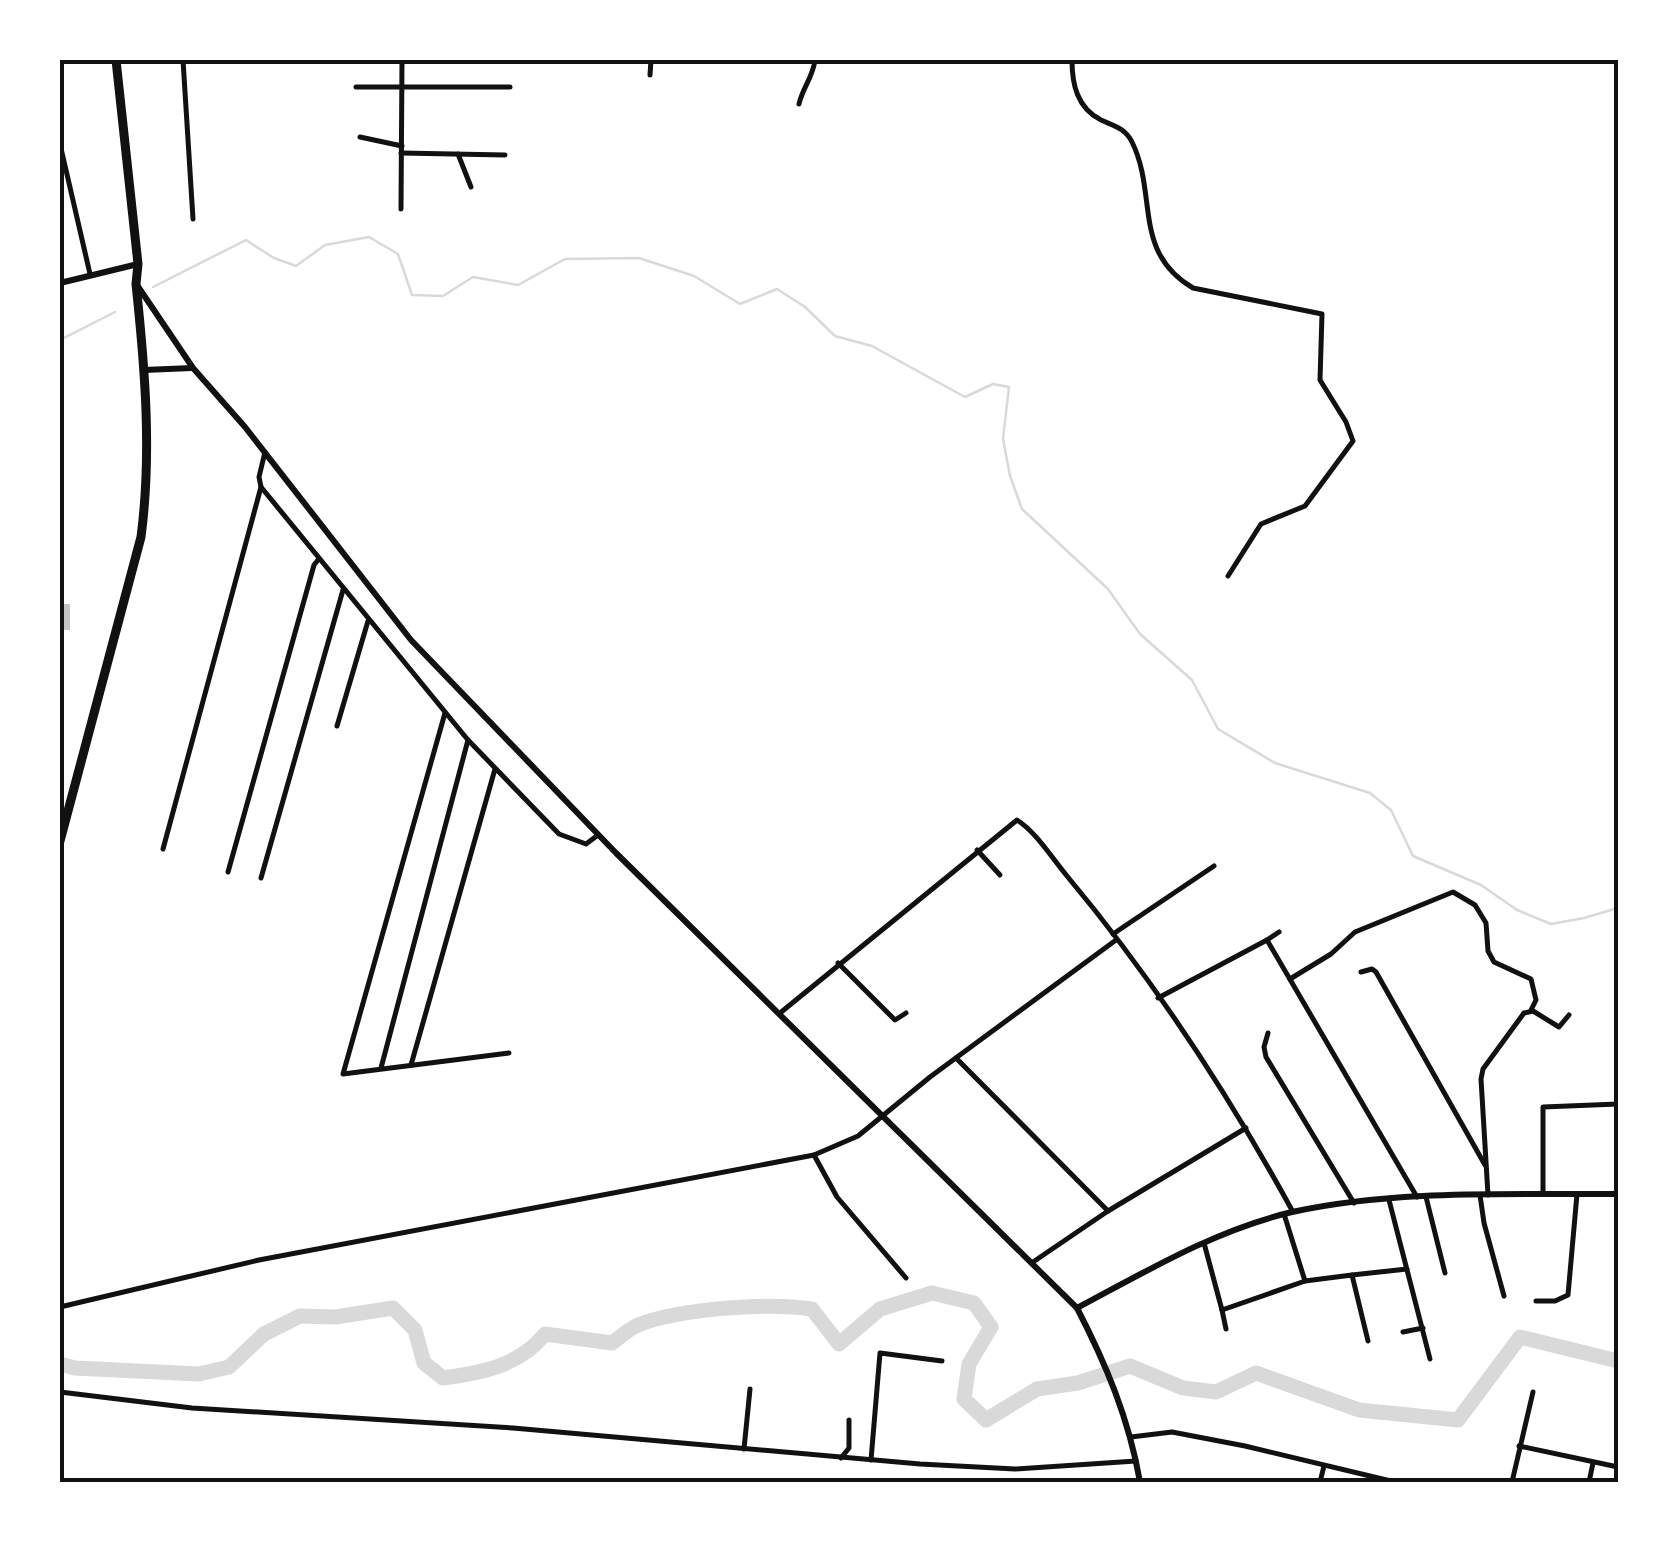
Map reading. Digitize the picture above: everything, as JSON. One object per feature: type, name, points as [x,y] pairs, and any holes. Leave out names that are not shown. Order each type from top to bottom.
[{"type":"highway","points":[[60,841],[141,538],[148,487],[138,264],[116,60]]},
{"type":"street","points":[[183,60],[193,219]]},
{"type":"street","points":[[402,60],[402,208]]},
{"type":"street","points":[[650,75],[651,60]]},
{"type":"street","points":[[799,104],[812,80],[816,60]]},
{"type":"street","points":[[1072,60],[1072,81],[1080,101],[1098,119],[1130,136],[1142,175],[1150,229],[1159,256],[1177,278],[1193,288],[1322,314],[1320,380],[1353,441],[1304,506],[1261,524],[1228,576]]},
{"type":"street","points":[[356,87],[510,86]]},
{"type":"street","points":[[360,138],[401,149],[506,155]]},
{"type":"street","points":[[60,144],[90,274]]},
{"type":"street","points":[[458,154],[471,187]]},
{"type":"street","points":[[60,283],[138,264]]},
{"type":"street","points":[[136,284],[193,368],[265,452],[412,640],[598,835],[1076,1308],[1114,1387],[1140,1482]]},
{"type":"street","points":[[144,370],[193,368]]},
{"type":"street","points":[[163,849],[260,487],[265,452]]},
{"type":"street","points":[[260,487],[468,740],[559,834],[586,844],[598,835]]},
{"type":"street","points":[[228,872],[318,560]]},
{"type":"street","points":[[261,878],[343,590]]},
{"type":"street","points":[[338,726],[368,620]]},
{"type":"street","points":[[445,712],[343,1074],[509,1053]]},
{"type":"street","points":[[380,1068],[468,740]]},
{"type":"street","points":[[411,1065],[495,768]]},
{"type":"street","points":[[780,1013],[976,850],[1012,822],[1022,822],[1158,998],[1246,1128],[1293,1212]]},
{"type":"street","points":[[976,850],[1000,874]]},
{"type":"street","points":[[60,1308],[259,1260],[814,1155],[858,1136],[1114,937],[1214,866]]},
{"type":"street","points":[[1290,979],[1331,954],[1355,932],[1454,892],[1475,905],[1486,923],[1488,952],[1494,962],[1531,979],[1536,991],[1531,1010]]},
{"type":"street","points":[[1158,998],[1280,932]]},
{"type":"street","points":[[1267,940],[1421,1197],[1445,1274]]},
{"type":"street","points":[[838,963],[895,1020],[906,1013]]},
{"type":"street","points":[[1361,972],[1372,968],[1376,972],[1486,1168]]},
{"type":"street","points":[[1504,1296],[1484,1223],[1486,1168],[1481,1073],[1524,1013],[1531,1010]]},
{"type":"street","points":[[1531,1010],[1559,1027],[1568,1016]]},
{"type":"street","points":[[1268,1033],[1266,1056],[1354,1203]]},
{"type":"street","points":[[956,1058],[1108,1211]]},
{"type":"street","points":[[1543,1194],[1543,1107],[1618,1104]]},
{"type":"street","points":[[1033,1262],[1108,1211],[1246,1128]]},
{"type":"street","points":[[814,1155],[837,1197],[906,1278]]},
{"type":"street","points":[[1536,1302],[1555,1301],[1568,1295],[1577,1194]]},
{"type":"street","points":[[1076,1308],[1204,1243],[1293,1212],[1421,1197],[1618,1194]]},
{"type":"street","points":[[1389,1200],[1430,1358]]},
{"type":"street","points":[[1284,1214],[1305,1281]]},
{"type":"street","points":[[1204,1243],[1226,1329]]},
{"type":"street","points":[[1222,1310],[1305,1281],[1407,1269]]},
{"type":"street","points":[[1352,1275],[1368,1341]]},
{"type":"street","points":[[1402,1332],[1422,1328]]},
{"type":"street","points":[[872,1460],[880,1353],[942,1361]]},
{"type":"street","points":[[744,1450],[750,1389]]},
{"type":"street","points":[[60,1392],[192,1408],[513,1428],[1016,1470],[1136,1461]]},
{"type":"street","points":[[1512,1482],[1533,1392]]},
{"type":"street","points":[[841,1458],[848,1448],[849,1420]]},
{"type":"street","points":[[1130,1437],[1172,1432],[1395,1482]]},
{"type":"street","points":[[1520,1446],[1618,1468]]},
{"type":"street","points":[[1589,1482],[1593,1463]]},
{"type":"street","points":[[1320,1482],[1324,1466]]},
{"type":"building","points":[[60,604],[70,604],[70,630],[60,630]]},
{"type":"waterway","points":[[153,287],[246,240],[274,258],[296,266],[325,245],[369,237],[398,254],[412,295],[443,296],[473,277],[518,285],[565,259],[639,258],[694,276],[740,304],[777,289],[805,307],[835,336],[872,346],[965,397],[993,384],[1009,387],[1003,439],[1022,509],[1108,589],[1140,634],[1192,680],[1218,729],[1275,763],[1370,793],[1391,810],[1413,856],[1481,885],[1517,910],[1551,924],[1618,908]]},
{"type":"waterway","points":[[60,340],[115,312]]},
{"type":"waterway","points":[[60,1364],[199,1374],[229,1367],[264,1334],[300,1316],[335,1317],[393,1308],[415,1330],[424,1363],[443,1378],[512,1361],[545,1334],[612,1343],[655,1319],[724,1308],[812,1309],[839,1344],[880,1309],[932,1293],[974,1303],[991,1327],[969,1364],[964,1399],[986,1420],[1037,1389],[1078,1383],[1130,1366],[1183,1388],[1216,1392],[1256,1373],[1359,1410],[1458,1420],[1520,1337],[1618,1361]]}]
